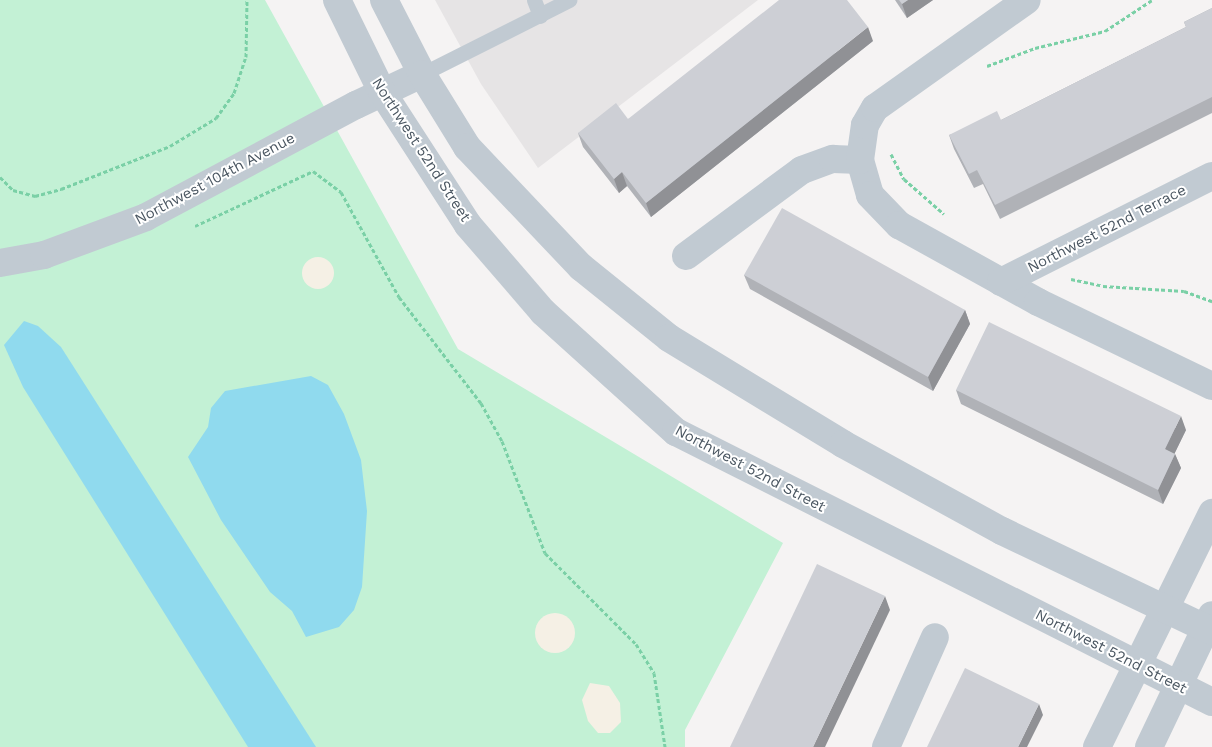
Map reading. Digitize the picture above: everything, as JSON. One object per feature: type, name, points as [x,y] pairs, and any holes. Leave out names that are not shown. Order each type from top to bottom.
[{"type":"street","name":"Northwest 52nd Street","points":[[337,0],[382,92],[468,225],[542,312],[676,432],[1212,702]]},
{"type":"street","points":[[384,0],[422,74],[467,148],[581,267],[669,338],[843,444],[1002,531],[1163,608],[1210,625],[1177,686],[1149,747]]},
{"type":"street","points":[[686,256],[802,170],[834,159],[860,160],[865,125],[875,108],[1027,0]]},
{"type":"street","name":"Northwest 104th Avenue","points":[[0,263],[44,256],[146,217],[382,92],[422,74]]},
{"type":"street","name":"Northwest 52nd Terrace","points":[[860,160],[867,189],[881,212],[1001,282],[1212,386]]},
{"type":"street","name":"Northwest 52nd Terrace","points":[[1001,282],[1212,176]]},
{"type":"street","points":[[1098,747],[1138,666],[1163,608],[1212,513]]},
{"type":"street","points":[[886,747],[935,637]]},
{"type":"lane","points":[[534,0],[540,16]]},
{"type":"lane","points":[[422,74],[569,0]]},
{"type":"path","points":[[0,177],[13,190],[35,196],[61,189],[170,146],[216,118],[234,93],[246,57],[247,0]]},
{"type":"path","points":[[978,72],[1026,51],[1105,31],[1152,0]]},
{"type":"path","points":[[891,147],[894,164],[904,179],[949,218]]},
{"type":"path","points":[[185,231],[313,171],[341,192],[399,297],[460,373],[502,441],[545,553],[636,644],[654,673],[666,747]]},
{"type":"path","points":[[1040,262],[1084,283],[1161,288],[1212,302]]},
{"type":"shaded area","points":[[435,0],[758,0],[538,168],[481,84]]},
{"type":"green space","points":[[0,0],[265,0],[458,349],[783,543],[685,730],[685,747],[0,747]]},
{"type":"sand","points":[[318,257],[329,262],[334,273],[329,284],[318,289],[307,284],[302,273],[307,262]]},
{"type":"sand","points":[[555,613],[569,619],[575,633],[569,647],[555,653],[541,647],[535,633],[541,619]]},
{"type":"sand","points":[[590,683],[609,686],[620,703],[621,722],[610,733],[598,733],[588,721],[582,700]]},
{"type":"water","points":[[24,321],[38,326],[61,347],[316,747],[248,747],[23,387],[4,345]]},
{"type":"water","points":[[311,376],[328,385],[344,414],[361,460],[367,511],[362,587],[354,610],[339,627],[306,637],[292,611],[270,592],[221,520],[188,457],[208,427],[211,408],[225,391]]},
{"type":"building","points":[[779,0],[847,0],[868,27],[646,203],[622,172],[614,179],[578,133],[616,103],[628,119]]},
{"type":"building","points":[[899,0],[908,0],[902,4]]},
{"type":"building","points":[[1212,8],[1212,97],[995,205],[977,170],[969,174],[949,135],[997,111],[1001,120],[1186,27],[1184,22]]},
{"type":"building","points":[[782,208],[965,310],[928,377],[744,275]]},
{"type":"building","points":[[989,322],[1181,416],[1165,449],[1175,454],[1158,490],[956,390]]},
{"type":"building","points":[[817,564],[885,596],[813,747],[730,747]]},
{"type":"building","points":[[965,668],[1039,704],[1018,747],[927,747]]}]
